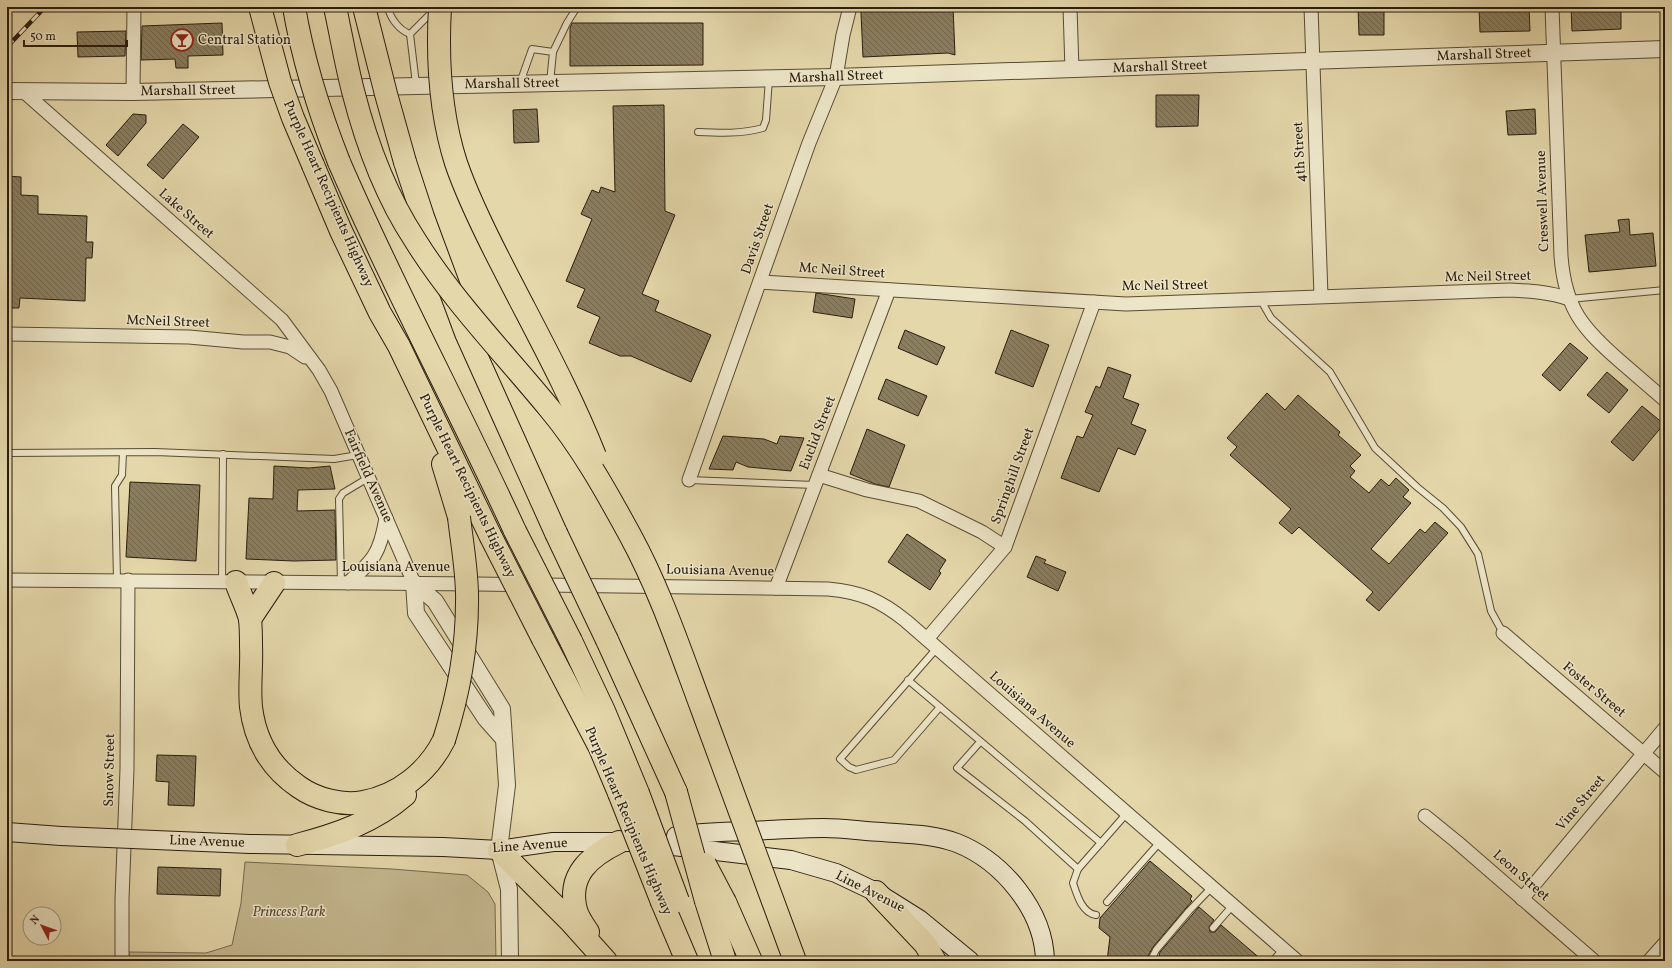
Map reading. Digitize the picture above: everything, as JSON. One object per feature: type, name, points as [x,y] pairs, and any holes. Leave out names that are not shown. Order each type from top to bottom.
[{"type":"highway","name":"Purple Heart Recipients Highway","points":[[260,7],[280,82],[293,118],[345,238],[380,313],[399,346],[490,535],[543,640],[600,748],[628,793]]},
{"type":"highway","points":[[294,7],[306,68],[326,130],[339,162],[388,272],[484,464],[604,711],[628,793],[670,902],[700,961]]},
{"type":"highway","points":[[335,7],[353,92],[367,137],[381,175],[413,238],[438,276],[480,329],[551,409],[586,459],[632,537],[660,598],[796,961]]},
{"type":"highway","points":[[364,7],[405,162],[423,217],[466,333],[556,533],[607,640],[676,792],[688,835],[704,861],[715,901],[725,961]]},
{"type":"highway","points":[[438,7],[441,89],[445,119],[456,162],[478,217],[572,403],[597,462],[605,491]]},
{"type":"highway","points":[[297,845],[327,837],[375,817],[393,805],[418,781],[441,747],[452,716],[464,654],[467,601],[459,517],[440,457],[399,346]]},
{"type":"highway","points":[[229,582],[250,619],[251,706],[254,726],[258,738],[268,756],[276,767],[290,781],[314,796],[327,800],[362,802],[381,797],[405,786],[415,778],[441,747]]},
{"type":"highway","points":[[250,619],[274,583]]},
{"type":"highway","points":[[603,957],[576,912],[573,894],[576,879],[587,863],[604,849],[629,842]]},
{"type":"highway","points":[[499,850],[603,957]]},
{"type":"highway","points":[[876,892],[924,944],[935,961]]},
{"type":"highway","points":[[715,901],[751,961]]},
{"type":"highway","name":"Purple Heart Recipients Highway","points":[[670,902],[687,961]]},
{"type":"main road","points":[[629,842],[682,835],[826,828],[919,835],[942,839],[970,850],[990,862],[1008,878],[1018,890],[1032,913],[1040,935],[1045,961]]},
{"type":"main road","name":"Line Avenue","points":[[7,832],[61,836],[250,844],[443,847],[499,850],[553,842],[629,842],[791,860],[836,873],[876,892],[919,919],[970,961]]},
{"type":"street","points":[[133,92],[134,7]]},
{"type":"street","name":"Davis Street","points":[[689,480],[809,144],[836,77],[843,35],[850,7]]},
{"type":"street","points":[[1070,7],[1072,70]]},
{"type":"street","name":"4th Street","points":[[1311,7],[1321,296]]},
{"type":"street","name":"Creswell Avenue","points":[[1552,7],[1561,256],[1562,271],[1569,299],[1575,312],[1601,346],[1665,400]]},
{"type":"street","name":"Marshall Street","points":[[7,91],[133,92],[769,79],[1665,49]]},
{"type":"street","name":"Lake Street","points":[[23,91],[282,320],[319,370]]},
{"type":"street","name":"Mc Neil Street","points":[[760,282],[1094,302],[1151,303],[1321,296],[1378,296],[1510,290],[1557,295],[1569,299]]},
{"type":"street","name":"Euclid Street","points":[[776,588],[889,290]]},
{"type":"street","name":"Springhill Street","points":[[927,639],[1004,547],[1094,302]]},
{"type":"street","name":"McNeil Street","points":[[7,334],[189,337],[243,342],[270,342],[290,347],[302,354],[319,370]]},
{"type":"street","name":"Fairfield Avenue","points":[[319,370],[331,391],[414,583],[416,613],[486,719],[502,737]]},
{"type":"street","points":[[817,480],[919,501],[982,532],[1004,547]]},
{"type":"street","points":[[344,583],[375,556],[383,535],[386,518]]},
{"type":"street","name":"Louisiana Avenue","points":[[7,580],[414,583],[776,588],[842,590],[870,597],[890,608],[927,639],[1297,961]]},
{"type":"street","name":"Snow Street","points":[[122,961],[122,900],[127,769],[123,580]]},
{"type":"street","name":"Fairfield Avenue","points":[[414,583],[435,601],[502,708],[502,737],[507,785],[499,850],[509,889],[510,961]]},
{"type":"street","name":"Foster Street","points":[[1503,633],[1665,772]]},
{"type":"street","name":"Vine Street","points":[[1522,899],[1665,728]]},
{"type":"street","name":"Leon Street","points":[[1425,816],[1594,961]]},
{"type":"street","points":[[1649,961],[1665,943]]},
{"type":"lane","points":[[388,7],[396,24],[404,32],[410,34]]},
{"type":"lane","points":[[410,34],[438,7]]},
{"type":"lane","points":[[550,83],[553,52],[577,7]]},
{"type":"lane","points":[[410,34],[417,86]]},
{"type":"lane","points":[[520,84],[532,49],[553,52]]},
{"type":"lane","points":[[698,132],[728,133],[754,131],[763,128],[766,120],[769,79]]},
{"type":"lane","points":[[1569,299],[1665,290]]},
{"type":"lane","points":[[1260,299],[1271,318],[1330,372],[1375,448],[1417,487],[1443,508],[1461,527],[1478,554],[1491,611],[1503,633]]},
{"type":"lane","points":[[7,453],[223,454],[334,458],[358,455]]},
{"type":"lane","points":[[123,453],[122,474],[115,486],[123,580]]},
{"type":"lane","points":[[223,454],[229,582]]},
{"type":"lane","points":[[344,583],[339,500],[343,493],[368,478]]},
{"type":"lane","points":[[689,480],[817,480]]},
{"type":"lane","points":[[937,648],[840,759],[849,767],[856,770],[894,760],[940,708]]},
{"type":"lane","points":[[908,680],[1101,843]]},
{"type":"lane","points":[[980,742],[957,768],[1025,821],[1078,869]]},
{"type":"lane","points":[[1096,915],[1086,910],[1079,900],[1073,884],[1078,869],[1127,813]]},
{"type":"lane","points":[[1107,902],[1160,842]]},
{"type":"lane","points":[[1153,961],[1153,956],[1160,946],[1189,911],[1212,887]]},
{"type":"lane","points":[[1213,928],[1233,905]]},
{"type":"lane","points":[[1273,961],[1283,949]]},
{"type":"green space","name":"Princess Park","points":[[245,862],[392,869],[467,875],[488,892],[495,904],[496,961],[129,961],[129,952],[206,953],[232,945],[241,903]]},
{"type":"building","points":[[863,7],[953,7],[955,55],[948,53],[863,57],[861,13]]},
{"type":"building","points":[[1358,7],[1384,7],[1384,35],[1359,35]]},
{"type":"building","points":[[1479,7],[1529,7],[1530,31],[1480,32]]},
{"type":"building","points":[[1571,7],[1621,7],[1621,29],[1572,31]]},
{"type":"building","name":"Central Station","points":[[222,23],[223,55],[188,56],[188,68],[176,68],[175,59],[141,60],[142,26]]},
{"type":"building","points":[[572,23],[703,23],[703,65],[570,66],[570,28]]},
{"type":"building","points":[[126,31],[125,56],[78,57],[77,32]]},
{"type":"building","points":[[1156,95],[1199,95],[1198,126],[1156,127]]},
{"type":"building","points":[[664,105],[665,211],[675,215],[642,294],[659,301],[655,311],[711,335],[691,382],[631,356],[620,356],[589,343],[600,317],[577,307],[585,289],[566,281],[592,219],[581,214],[592,190],[599,193],[601,187],[615,192],[613,106]]},
{"type":"building","points":[[537,109],[539,142],[514,143],[513,110]]},
{"type":"building","points":[[1535,109],[1536,134],[1508,135],[1506,111]]},
{"type":"building","points":[[133,114],[146,115],[146,123],[118,156],[106,145]]},
{"type":"building","points":[[183,124],[199,137],[163,179],[147,165]]},
{"type":"building","points":[[7,176],[21,177],[21,195],[38,196],[38,214],[87,216],[86,242],[93,242],[92,258],[86,258],[85,301],[20,298],[19,308],[7,308]]},
{"type":"building","points":[[1629,219],[1630,235],[1653,233],[1656,266],[1589,272],[1585,235],[1620,232],[1618,220]]},
{"type":"building","points":[[816,293],[855,299],[852,318],[813,312]]},
{"type":"building","points":[[905,330],[945,347],[937,365],[898,348]]},
{"type":"building","points":[[1011,330],[1049,345],[1033,387],[995,373]]},
{"type":"building","points":[[1570,343],[1588,358],[1560,391],[1542,375]]},
{"type":"building","points":[[1108,367],[1131,375],[1123,398],[1139,404],[1131,424],[1146,430],[1135,455],[1118,448],[1099,492],[1061,478],[1077,436],[1083,438],[1093,415],[1085,412],[1096,386],[1100,388]]},
{"type":"building","points":[[1607,372],[1628,390],[1609,413],[1587,395]]},
{"type":"building","points":[[886,379],[927,396],[918,416],[878,399]]},
{"type":"building","points":[[1267,393],[1285,410],[1298,395],[1340,432],[1338,435],[1361,455],[1350,466],[1355,471],[1350,477],[1369,493],[1381,479],[1389,486],[1396,478],[1409,490],[1403,497],[1411,503],[1371,549],[1389,564],[1420,529],[1425,533],[1435,522],[1448,533],[1379,611],[1366,600],[1373,592],[1299,527],[1292,534],[1279,523],[1291,509],[1230,455],[1237,447],[1227,438]]},
{"type":"building","points":[[1642,406],[1664,424],[1633,461],[1611,442]]},
{"type":"building","points":[[867,429],[905,445],[889,487],[875,484],[850,474]]},
{"type":"building","points":[[723,436],[764,439],[777,444],[780,436],[804,438],[791,471],[748,467],[736,462],[733,470],[709,469]]},
{"type":"building","points":[[274,466],[309,468],[330,466],[335,489],[298,490],[297,511],[335,510],[336,560],[294,561],[246,559],[249,498],[273,499]]},
{"type":"building","points":[[130,482],[200,485],[196,561],[126,557]]},
{"type":"building","points":[[907,534],[946,560],[939,571],[941,573],[930,590],[888,562]]},
{"type":"building","points":[[1036,556],[1046,560],[1044,563],[1066,572],[1058,591],[1027,577]]},
{"type":"building","points":[[157,755],[196,756],[194,806],[168,805],[169,782],[156,781]]},
{"type":"building","points":[[1150,861],[1192,896],[1190,899],[1192,901],[1153,947],[1149,954],[1148,961],[1107,961],[1110,937],[1099,928],[1100,918]]},
{"type":"building","points":[[158,867],[221,869],[220,896],[157,894]]},
{"type":"building","points":[[1199,907],[1214,920],[1209,927],[1210,932],[1215,932],[1221,925],[1263,961],[1158,961],[1160,952]]},
{"type":"railway","points":[[7,47],[45,7]]},
{"type":"place","name":"Central Station","points":[[182,40]]}]
